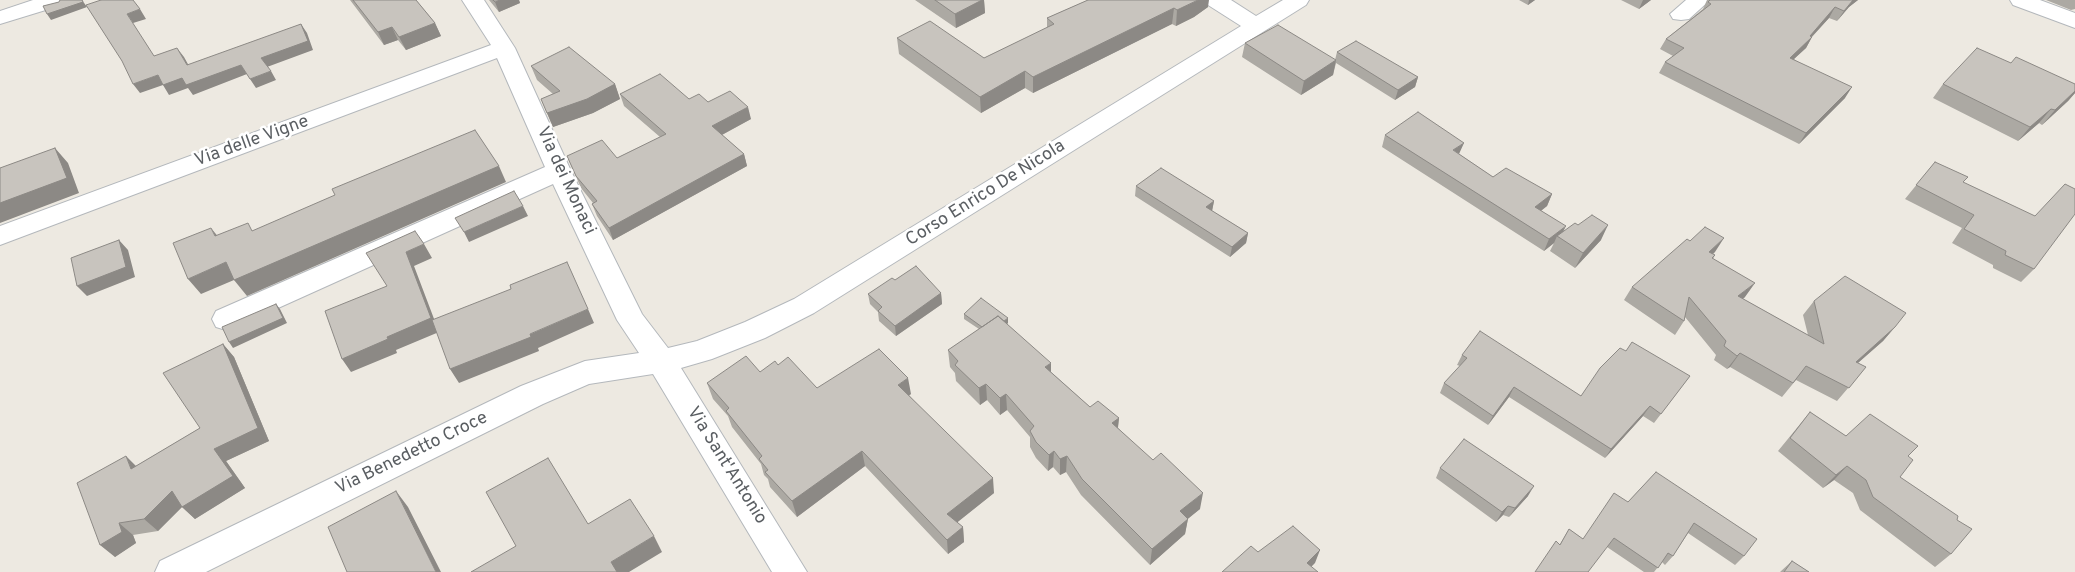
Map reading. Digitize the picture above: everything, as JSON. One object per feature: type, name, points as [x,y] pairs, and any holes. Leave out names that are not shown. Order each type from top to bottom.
[{"type":"street","points":[[0,18],[54,0]]},
{"type":"street","name":"Via dei Monaci","points":[[473,0],[504,48],[559,171],[631,320],[661,361]]},
{"type":"street","points":[[1216,0],[1256,26]]},
{"type":"street","name":"Corso Enrico De Nicola","points":[[661,361],[702,351],[755,330],[804,306],[1298,0]]},
{"type":"street","points":[[1681,14],[1699,0]]},
{"type":"street","points":[[2021,0],[2075,21]]},
{"type":"street","name":"Via delle Vigne","points":[[0,236],[504,48]]},
{"type":"street","points":[[226,319],[559,171]]},
{"type":"street","name":"Via Benedetto Croce","points":[[172,572],[532,395],[585,373],[661,361]]},
{"type":"street","name":"Via Sant'Antonio","points":[[661,361],[790,572]]},
{"type":"building","points":[[60,0],[82,0],[83,2],[47,14],[43,6],[59,2]]},
{"type":"building","points":[[101,0],[133,0],[140,9],[127,14],[154,56],[177,48],[187,65],[301,24],[308,41],[261,58],[271,71],[250,79],[241,65],[186,85],[182,78],[163,85],[158,75],[133,84],[122,61],[86,5]]},
{"type":"building","points":[[353,0],[416,0],[435,23],[399,37],[392,27],[378,32]]},
{"type":"building","points":[[935,0],[982,0],[955,14]]},
{"type":"building","points":[[1088,0],[1198,0],[1177,10],[1174,8],[1033,77],[1025,71],[980,97],[897,38],[930,21],[984,58],[1054,24],[1047,18]]},
{"type":"building","points":[[1710,0],[1853,0],[1844,11],[1835,7],[1810,36],[1812,37],[1790,58],[1852,87],[1806,133],[1665,62],[1684,48],[1666,39],[1711,4],[1708,2]]},
{"type":"building","points":[[1278,25],[1336,60],[1304,81],[1245,43]]},
{"type":"building","points":[[1356,41],[1418,77],[1398,90],[1337,52]]},
{"type":"building","points":[[569,47],[615,84],[587,99],[547,113],[541,99],[560,91],[531,66]]},
{"type":"building","points":[[1977,48],[2011,63],[2016,57],[2075,84],[2075,91],[2055,110],[2051,109],[2030,127],[1943,84]]},
{"type":"building","points":[[660,74],[689,99],[699,94],[708,102],[730,91],[748,107],[712,126],[744,154],[609,228],[592,204],[597,201],[576,176],[567,156],[602,140],[617,158],[666,134],[620,94]]},
{"type":"building","points":[[1418,112],[1464,143],[1453,150],[1493,177],[1506,168],[1552,194],[1535,207],[1566,226],[1549,239],[1385,135]]},
{"type":"building","points":[[475,130],[499,166],[234,280],[226,262],[188,279],[173,243],[211,228],[215,236],[248,223],[252,231],[335,195],[332,189]]},
{"type":"building","points":[[55,148],[67,178],[0,203],[0,168]]},
{"type":"building","points":[[1935,162],[1968,177],[1963,182],[2035,216],[2065,184],[2075,189],[2075,214],[2034,269],[2005,255],[2006,251],[1964,229],[1974,215],[1916,185]]},
{"type":"building","points":[[1161,168],[1214,201],[1206,207],[1248,233],[1232,247],[1136,186]]},
{"type":"building","points":[[514,191],[523,206],[464,232],[455,218]]},
{"type":"building","points":[[1592,215],[1608,225],[1583,253],[1557,236],[1575,223],[1578,225]]},
{"type":"building","points":[[1705,227],[1724,238],[1709,252],[1715,255],[1712,258],[1755,283],[1738,296],[1824,344],[1814,301],[1845,276],[1906,313],[1895,327],[1856,362],[1866,367],[1849,388],[1806,366],[1793,383],[1740,353],[1737,356],[1724,346],[1726,341],[1689,297],[1684,321],[1632,287],[1687,239],[1690,241]]},
{"type":"building","points":[[415,231],[424,244],[406,252],[431,318],[342,359],[325,311],[387,286],[366,253]]},
{"type":"building","points":[[119,240],[126,267],[77,286],[71,258]]},
{"type":"building","points":[[567,262],[588,309],[530,334],[531,337],[450,369],[432,320],[511,289],[510,285]]},
{"type":"building","points":[[916,266],[941,293],[895,326],[878,311],[882,307],[868,294],[892,278],[895,280]]},
{"type":"building","points":[[981,298],[1008,318],[1004,321],[998,316],[982,327],[964,314]]},
{"type":"building","points":[[276,304],[283,318],[229,342],[222,327]]},
{"type":"building","points":[[998,316],[1051,363],[1045,367],[1090,407],[1098,401],[1119,418],[1112,423],[1153,460],[1161,453],[1203,493],[1180,511],[1188,519],[1152,549],[1082,479],[1067,456],[1060,459],[1054,451],[1049,455],[1036,442],[1030,431],[1034,426],[1006,394],[1000,398],[986,384],[979,388],[955,365],[958,361],[948,350]]},
{"type":"building","points":[[1480,331],[1581,396],[1600,368],[1620,348],[1626,351],[1632,342],[1690,376],[1661,414],[1650,406],[1611,449],[1514,387],[1493,416],[1444,383],[1467,358],[1462,355]]},
{"type":"building","points":[[223,344],[258,428],[214,449],[233,476],[182,507],[172,491],[144,519],[119,523],[122,532],[100,545],[77,483],[126,456],[131,469],[200,428],[163,373]]},
{"type":"building","points":[[879,349],[908,378],[898,385],[993,478],[947,514],[963,527],[947,540],[862,451],[792,501],[765,472],[768,470],[759,459],[762,456],[726,411],[729,408],[707,383],[746,356],[760,372],[775,361],[778,365],[788,357],[817,388]]},
{"type":"building","points":[[1810,412],[1846,436],[1870,414],[1918,446],[1908,456],[1913,460],[1900,477],[1958,516],[1957,520],[1972,529],[1951,554],[1873,497],[1866,480],[1847,466],[1836,475],[1790,438]]},
{"type":"building","points":[[1464,439],[1534,486],[1515,508],[1508,506],[1502,512],[1440,468]]},
{"type":"building","points":[[548,458],[588,524],[630,499],[654,536],[611,562],[617,572],[471,572],[516,546],[486,492]]},
{"type":"building","points":[[1656,472],[1757,539],[1744,556],[1694,523],[1673,556],[1668,553],[1658,568],[1614,538],[1588,572],[1535,572],[1556,541],[1560,545],[1569,529],[1583,539],[1614,493],[1628,502]]},
{"type":"building","points":[[396,491],[436,572],[347,572],[328,527]]},
{"type":"building","points":[[1293,526],[1320,550],[1307,563],[1318,572],[1222,572],[1251,546],[1258,552]]},
{"type":"building","points":[[1792,561],[1809,572],[1784,572]]}]
